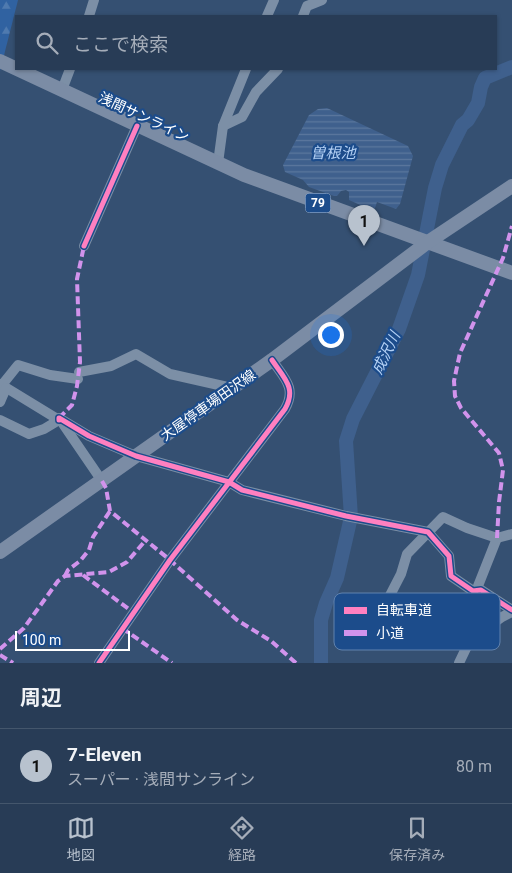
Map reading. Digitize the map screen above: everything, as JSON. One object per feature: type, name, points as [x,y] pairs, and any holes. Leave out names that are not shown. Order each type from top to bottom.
[{"type":"main road","name":"浅間サンライン","points":[[0,61],[15,68]]},
{"type":"main road","name":"浅間サンライン","points":[[19,70],[218,163],[270,185],[422,244],[512,273]]},
{"type":"main road","name":"大屋停車場田沢線","points":[[0,552],[272,360],[422,244],[512,186]]},
{"type":"street","points":[[89,15],[94,0]]},
{"type":"street","points":[[267,15],[274,0]]},
{"type":"street","points":[[303,15],[307,6],[322,0]]},
{"type":"street","points":[[62,90],[70,70]]},
{"type":"street","points":[[218,163],[223,126],[246,70]]},
{"type":"street","points":[[223,126],[242,117],[256,92],[277,70]]},
{"type":"street","points":[[84,246],[138,126]]},
{"type":"street","points":[[0,402],[3,385],[18,365],[50,375],[78,376],[111,366],[136,354],[170,374],[232,388]]},
{"type":"street","points":[[99,663],[170,560],[285,409],[290,400],[291,391],[288,383],[272,360]]},
{"type":"street","points":[[3,385],[89,436],[136,456],[229,482],[242,490],[346,516],[359,517],[428,532],[449,556],[451,576],[473,591],[481,590],[485,593]]},
{"type":"street","points":[[0,420],[29,434],[44,429],[59,419]]},
{"type":"street","points":[[59,419],[102,481]]},
{"type":"street","points":[[391,593],[401,574],[407,554],[415,548],[443,517],[467,528],[497,538],[512,534]]},
{"type":"street","points":[[476,593],[497,538]]},
{"type":"street","points":[[500,603],[512,611],[500,618]]},
{"type":"street","points":[[459,663],[465,650]]},
{"type":"green space","points":[[0,0],[18,0],[0,71]]},
{"type":"water","name":"曽根池","points":[[327,108],[408,146],[413,156],[400,204],[396,209],[377,202],[374,211],[349,200],[349,192],[346,190],[334,196],[309,187],[303,180],[285,172],[283,165],[309,115],[318,109]]},
{"type":"waterway","name":"成沢川","points":[[321,663],[321,620],[337,578],[351,517],[346,441],[353,419],[399,329],[418,275],[435,188],[442,165],[462,125],[468,120],[478,103],[485,78],[512,67]]},
{"type":"marked path","points":[[497,538],[503,470],[499,453],[461,408],[455,396],[454,381],[460,353],[503,258],[512,226]]},
{"type":"marked path","points":[[59,418],[72,405],[77,386],[80,362],[77,279],[84,246]]},
{"type":"marked path","points":[[102,481],[106,488],[110,511],[170,560],[237,620],[271,641],[296,663]]},
{"type":"marked path","points":[[65,576],[68,570],[80,561],[89,550],[93,537],[110,511]]},
{"type":"marked path","points":[[0,649],[24,628],[58,581],[65,576],[109,572],[127,562],[145,541]]},
{"type":"marked path","points":[[83,575],[134,613]]},
{"type":"marked path","points":[[122,628],[172,663]]},
{"type":"marked path","points":[[0,655],[13,663]]},
{"type":"cycle path","points":[[84,246],[137,126]]},
{"type":"cycle path","points":[[99,663],[170,560],[285,409],[290,395],[289,389],[285,378],[272,360]]},
{"type":"cycle path","points":[[59,420],[59,418],[89,436],[136,456],[229,482],[242,490],[346,516],[428,532],[449,556],[451,576],[473,591],[481,590],[486,593]]},
{"type":"cycle path","points":[[500,602],[512,610]]},
{"type":"place","name":"7-Eleven","points":[[364,246]]}]
